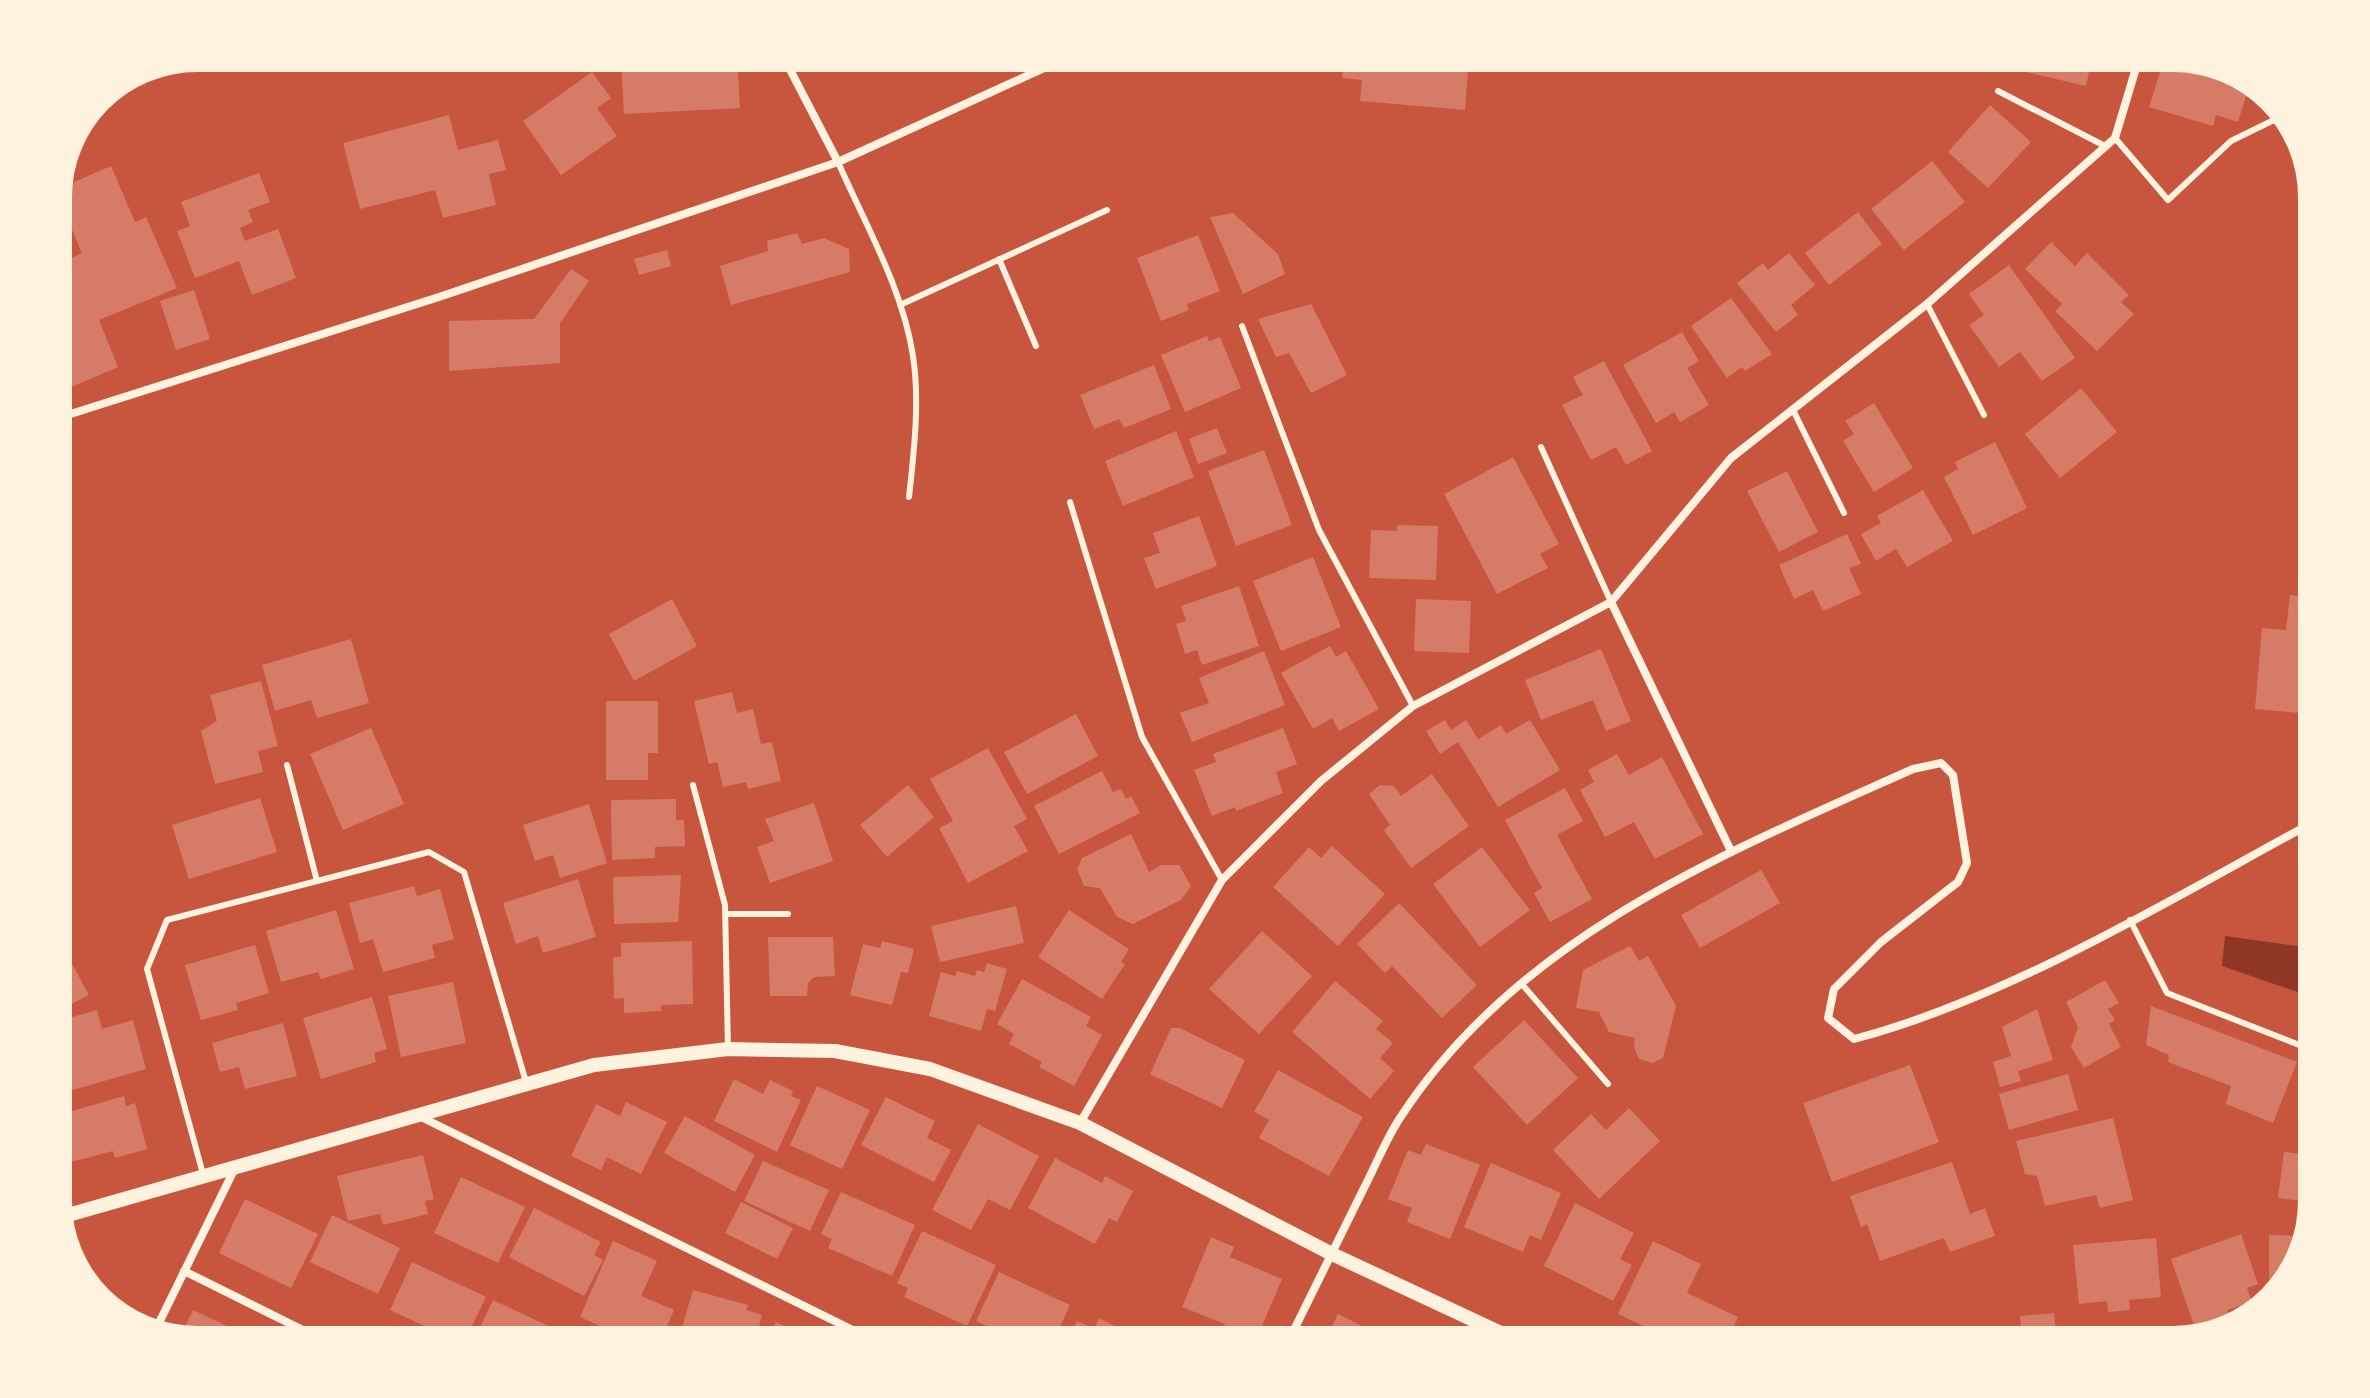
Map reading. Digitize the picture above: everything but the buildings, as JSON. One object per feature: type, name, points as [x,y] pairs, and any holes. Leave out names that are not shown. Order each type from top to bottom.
[{"type":"street","points":[[791,72],[838,162]]},
{"type":"street","points":[[72,414],[439,297],[838,162],[1035,72]]},
{"type":"street","points":[[1080,1123],[1222,880],[1321,781],[1413,706],[1611,602],[1731,458],[1927,304],[2115,138],[2135,72]]},
{"type":"street","points":[[1611,602],[1731,851]]},
{"type":"street","points":[[1296,1326],[1399,1118],[1468,1030],[1519,981],[1636,904],[1731,851],[1913,769],[1941,763],[1953,775],[1967,863],[1958,882],[1881,942],[1834,989],[1828,1018],[1854,1039],[1908,1025],[2061,956],[2298,830]]},
{"type":"street","points":[[73,1213],[203,1174],[421,1117],[526,1082],[594,1065],[728,1049],[835,1051],[930,1069],[1080,1123],[1332,1254],[1486,1326]]},
{"type":"street","points":[[421,1117],[845,1326]]},
{"type":"street","points":[[160,1320],[236,1165]]},
{"type":"street","points":[[184,1271],[295,1326]]},
{"type":"lane","points":[[1998,91],[2105,146]]},
{"type":"lane","points":[[2115,138],[2168,200],[2231,141],[2272,121]]},
{"type":"lane","points":[[838,162],[900,305],[913,357],[914,452],[909,497]]},
{"type":"lane","points":[[900,305],[1107,210]]},
{"type":"lane","points":[[999,259],[1036,346]]},
{"type":"lane","points":[[1927,304],[1984,415]]},
{"type":"lane","points":[[1242,326],[1319,530],[1413,706]]},
{"type":"lane","points":[[1793,410],[1844,513]]},
{"type":"lane","points":[[1541,447],[1611,602]]},
{"type":"lane","points":[[1070,502],[1142,737],[1222,880]]},
{"type":"lane","points":[[287,765],[317,881]]},
{"type":"lane","points":[[693,785],[725,914],[728,1049]]},
{"type":"lane","points":[[203,1174],[147,969],[167,920],[429,852],[464,872],[526,1082]]},
{"type":"lane","points":[[725,914],[788,914]]},
{"type":"lane","points":[[2130,920],[2167,993],[2298,1044]]},
{"type":"lane","points":[[1519,981],[1608,1084]]},
{"type":"shaded area","points":[[2225,936],[2298,946],[2298,992],[2222,966]]}]
